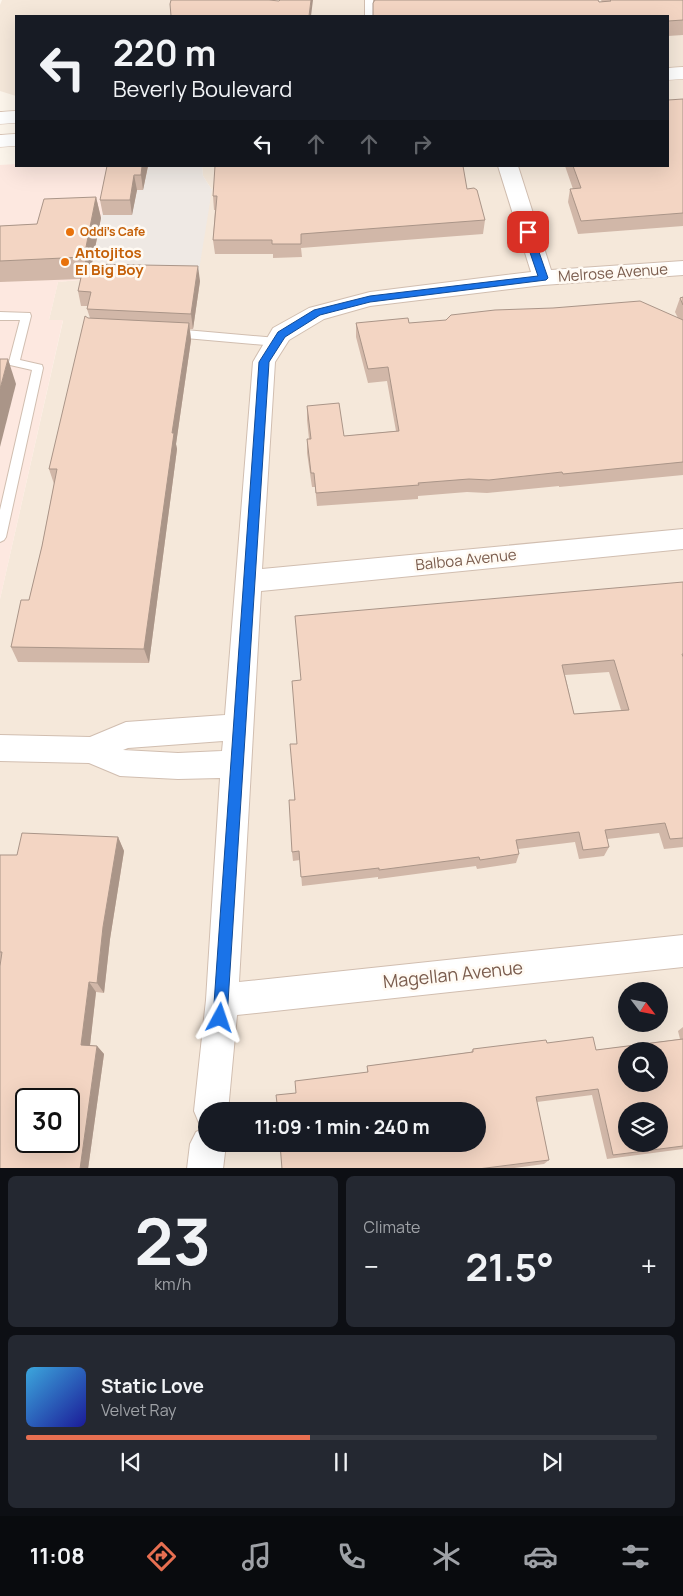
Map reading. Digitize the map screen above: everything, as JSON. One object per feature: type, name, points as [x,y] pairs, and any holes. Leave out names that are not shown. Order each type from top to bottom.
[{"type":"main road","points":[[669,74],[683,73]]},
{"type":"main road","points":[[0,118],[15,118]]},
{"type":"main road","points":[[0,141],[15,140]]},
{"type":"street","points":[[508,167],[543,278]]},
{"type":"street","name":"Melrose Avenue","points":[[276,342],[282,334],[317,313],[370,299],[543,278],[683,268]]},
{"type":"street","points":[[212,1102],[222,1000],[238,727],[264,362],[276,342]]},
{"type":"street","name":"Balboa Avenue","points":[[248,581],[683,539]]},
{"type":"street","points":[[91,750],[126,735],[238,727]]},
{"type":"street","points":[[0,748],[91,750],[120,763],[178,766],[236,764]]},
{"type":"street","name":"Magellan Avenue","points":[[222,1000],[683,951]]},
{"type":"street","points":[[205,1168],[207,1152]]},
{"type":"lane","points":[[369,0],[369,15]]},
{"type":"lane","points":[[0,316],[26,316],[14,362],[38,368],[0,537]]},
{"type":"lane","points":[[163,332],[276,342]]},
{"type":"shaded area","points":[[2,0],[683,0],[683,1168],[0,1168],[0,599],[63,321],[49,320],[58,282],[89,279],[212,190],[203,176],[202,167],[669,167],[669,15],[15,15],[15,96],[0,91],[0,5]]},
{"type":"shaded area","points":[[15,164],[15,167],[112,167],[89,279],[58,282],[49,320],[63,320],[0,599],[0,165]]},
{"type":"shaded area","points":[[112,167],[202,167],[203,176],[212,190],[198,276],[89,279]]},
{"type":"building","points":[[171,0],[311,0],[309,15],[171,15]]},
{"type":"building","points":[[375,0],[598,0],[599,2],[610,0],[683,0],[683,20],[669,21],[669,15],[373,15],[373,3]]},
{"type":"building","points":[[683,99],[683,213],[581,221],[570,189],[581,188],[573,167],[669,167],[669,100]]},
{"type":"building","points":[[107,167],[142,167],[141,175],[134,175],[130,200],[100,200]]},
{"type":"building","points":[[215,167],[463,167],[467,189],[474,188],[477,190],[485,220],[301,234],[301,244],[272,244],[272,240],[213,240],[217,196],[213,196]]},
{"type":"building","points":[[96,197],[84,257],[0,261],[0,226],[37,224],[44,199]]},
{"type":"building","points":[[84,264],[198,266],[191,314],[87,309],[91,292],[78,291]]},
{"type":"building","points":[[640,301],[683,320],[683,462],[563,474],[562,472],[489,480],[469,479],[316,493],[314,473],[311,473],[307,439],[311,439],[307,406],[339,403],[344,436],[399,431],[388,367],[368,369],[356,323],[408,318],[409,323],[446,320],[451,315],[495,310],[553,308]]},
{"type":"building","points":[[85,316],[88,318],[189,323],[172,433],[174,433],[144,649],[11,647],[21,600],[29,600],[42,546],[57,469],[49,469]]},
{"type":"building","points":[[0,359],[8,359],[0,389]]},
{"type":"building","points":[[683,582],[683,838],[670,839],[665,823],[605,830],[609,847],[583,850],[579,832],[516,840],[519,854],[480,860],[479,857],[379,870],[379,868],[301,877],[299,851],[292,852],[289,800],[295,800],[290,744],[297,744],[292,681],[301,680],[295,616]],"holes":[[[614,660],[629,710],[574,714],[562,665]]]},
{"type":"building","points":[[22,833],[118,837],[103,927],[97,983],[89,982],[81,1045],[97,1046],[80,1168],[0,1168],[0,966],[2,952],[0,952],[0,855],[17,855]]},
{"type":"building","points":[[593,1037],[596,1050],[618,1047],[618,1092],[668,1092],[668,1042],[659,1042],[683,1039],[683,1146],[668,1148],[668,1102],[618,1102],[618,1152],[636,1152],[613,1155],[598,1089],[536,1097],[549,1160],[486,1168],[282,1168],[281,1152],[486,1152],[486,1102],[277,1102],[276,1095],[296,1093],[295,1081],[368,1072],[367,1066],[473,1052],[473,1049],[546,1040],[547,1043]]},
{"type":"place","name":"Oddi's Cafe","points":[[70,232]]},
{"type":"place","name":"Antojitos El Big Boy","points":[[65,262]]},
{"type":"route","points":[[220,1018],[238,727],[264,362],[282,334],[317,313],[370,299],[543,278],[528,232]]}]
